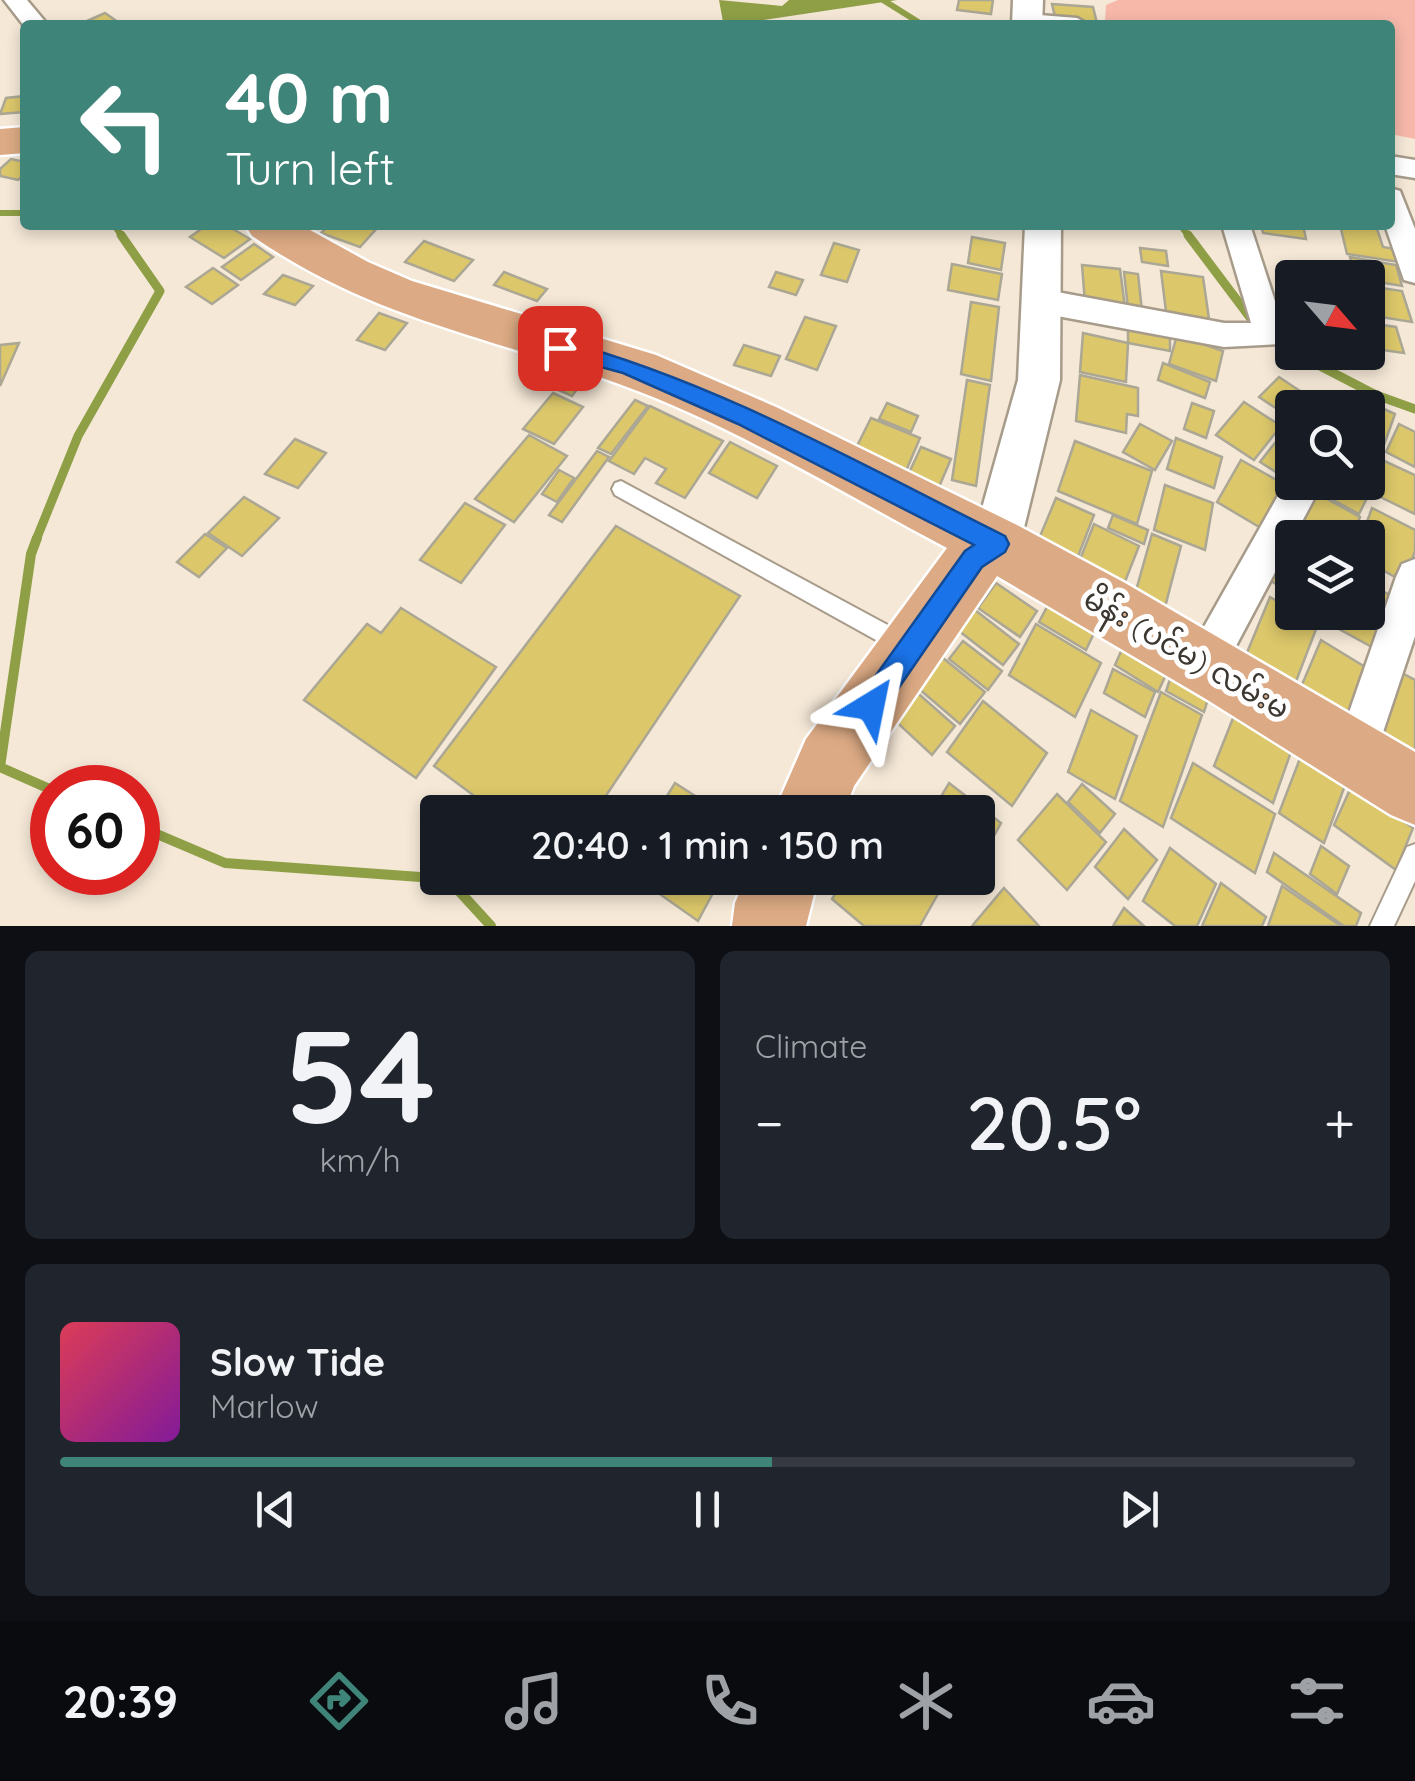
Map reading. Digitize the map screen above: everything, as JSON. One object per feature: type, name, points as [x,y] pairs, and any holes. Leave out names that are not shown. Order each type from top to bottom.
[{"type":"main road","name":"မိန်း (ပင်မ) လမ်းမ","points":[[276,230],[339,270],[389,292],[492,330],[628,366],[746,417],[1206,662],[1415,790]]},
{"type":"main road","points":[[816,795],[830,763],[982,546]]},
{"type":"street","points":[[1034,12],[1060,20]]},
{"type":"street","points":[[1395,213],[1415,272]]},
{"type":"street","points":[[982,546],[1016,384],[1025,230]]},
{"type":"street","points":[[982,546],[1034,412],[1039,380],[1044,230]]},
{"type":"street","points":[[1041,300],[1224,336],[1261,336],[1237,230]]},
{"type":"street","points":[[1206,662],[1295,500]]},
{"type":"street","points":[[1356,753],[1415,577]]},
{"type":"lane","points":[[621,489],[911,648]]},
{"type":"lane","points":[[1382,926],[1415,856]]},
{"type":"shaded area","points":[[719,0],[782,6],[789,0],[897,0],[764,20],[723,20]]},
{"type":"shaded area","points":[[1118,0],[1415,0],[1415,139],[1395,135],[1395,20],[1105,20],[1106,5]]},
{"type":"building","points":[[959,0],[993,0],[991,14],[957,10]]},
{"type":"building","points":[[1052,4],[1093,7],[1096,20],[1056,20]]},
{"type":"building","points":[[105,13],[115,20],[89,20]]},
{"type":"building","points":[[20,97],[20,112],[0,114],[6,98]]},
{"type":"building","points":[[11,159],[20,161],[20,178],[0,176],[0,169]]},
{"type":"building","points":[[200,230],[235,230],[250,239],[224,258],[190,237]]},
{"type":"building","points":[[324,230],[375,230],[360,247],[321,233]]},
{"type":"building","points":[[1262,230],[1304,230],[1306,239]]},
{"type":"building","points":[[1341,230],[1377,230],[1383,247],[1395,249],[1399,262],[1347,254]]},
{"type":"building","points":[[972,237],[1005,243],[1001,270],[968,263]]},
{"type":"building","points":[[424,241],[473,260],[454,281],[405,262]]},
{"type":"building","points":[[834,243],[859,250],[847,282],[821,275]]},
{"type":"building","points":[[254,244],[273,257],[241,280],[222,267]]},
{"type":"building","points":[[1140,248],[1166,251],[1168,266],[1142,262]]},
{"type":"building","points":[[1385,263],[1396,265],[1402,286],[1385,283]]},
{"type":"building","points":[[952,264],[1002,274],[998,300],[948,290]]},
{"type":"building","points":[[1082,265],[1120,269],[1125,307],[1085,303]]},
{"type":"building","points":[[213,268],[238,285],[212,304],[186,287]]},
{"type":"building","points":[[1161,271],[1203,277],[1209,319],[1166,312]]},
{"type":"building","points":[[504,272],[547,289],[537,301],[494,285]]},
{"type":"building","points":[[776,272],[803,280],[796,295],[769,287]]},
{"type":"building","points":[[1124,272],[1138,274],[1142,311],[1128,309]]},
{"type":"building","points":[[283,275],[313,286],[295,305],[264,294]]},
{"type":"building","points":[[1385,288],[1402,291],[1412,322],[1385,318]]},
{"type":"building","points":[[971,302],[999,307],[991,381],[961,374]]},
{"type":"building","points":[[379,313],[407,323],[385,350],[357,340]]},
{"type":"building","points":[[805,317],[836,326],[817,370],[786,359]]},
{"type":"building","points":[[1128,323],[1170,331],[1170,351],[1128,343]]},
{"type":"building","points":[[1385,325],[1396,327],[1404,353],[1385,350]]},
{"type":"building","points":[[1083,333],[1128,343],[1126,382],[1080,372]]},
{"type":"building","points":[[1177,335],[1223,351],[1216,381],[1169,364]]},
{"type":"building","points":[[19,343],[0,386],[0,345]]},
{"type":"building","points":[[744,345],[780,356],[771,376],[734,365]]},
{"type":"building","points":[[1163,363],[1210,382],[1205,398],[1158,380]]},
{"type":"building","points":[[574,366],[589,373],[572,396],[556,389]]},
{"type":"building","points":[[1080,375],[1138,388],[1138,416],[1127,414],[1126,433],[1076,421]]},
{"type":"building","points":[[1279,377],[1298,390],[1275,390],[1275,408],[1259,397]]},
{"type":"building","points":[[967,380],[990,385],[976,486],[952,480]]},
{"type":"building","points":[[553,393],[583,407],[554,444],[523,429]]},
{"type":"building","points":[[635,400],[648,406],[611,454],[598,448]]},
{"type":"building","points":[[1244,402],[1275,422],[1275,434],[1254,460],[1216,435]]},
{"type":"building","points":[[887,403],[918,416],[911,432],[879,419]]},
{"type":"building","points":[[1192,403],[1214,411],[1206,438],[1184,429]]},
{"type":"building","points":[[650,406],[723,441],[685,498],[656,483],[666,469],[645,458],[634,474],[609,461]]},
{"type":"building","points":[[1385,409],[1395,414],[1385,442]]},
{"type":"building","points":[[871,418],[920,438],[906,471],[855,450]]},
{"type":"building","points":[[1140,424],[1172,441],[1155,470],[1123,452]]},
{"type":"building","points":[[1399,424],[1415,432],[1415,467],[1386,452]]},
{"type":"building","points":[[529,435],[567,456],[514,522],[475,499]]},
{"type":"building","points":[[1176,438],[1222,457],[1214,488],[1167,469]]},
{"type":"building","points":[[295,439],[326,453],[298,488],[265,474]]},
{"type":"building","points":[[1075,441],[1152,471],[1137,524],[1058,491]]},
{"type":"building","points":[[730,442],[777,466],[757,498],[709,473]]},
{"type":"building","points":[[1275,443],[1275,472],[1260,462]]},
{"type":"building","points":[[921,447],[951,459],[939,487],[908,475]]},
{"type":"building","points":[[597,451],[609,457],[562,522],[549,515]]},
{"type":"building","points":[[1241,460],[1275,479],[1275,500],[1282,500],[1266,531],[1217,502]]},
{"type":"building","points":[[1385,461],[1415,475],[1415,514],[1385,499]]},
{"type":"building","points":[[559,470],[574,478],[557,502],[542,494]]},
{"type":"building","points":[[1165,485],[1213,503],[1205,550],[1154,530]]},
{"type":"building","points":[[244,497],[279,518],[242,556],[208,533]]},
{"type":"building","points":[[1056,498],[1094,515],[1077,559],[1038,541]]},
{"type":"building","points":[[1304,500],[1329,500],[1360,517],[1359,520],[1294,520]]},
{"type":"building","points":[[1333,500],[1366,500],[1359,514]]},
{"type":"building","points":[[465,503],[505,525],[461,583],[420,560]]},
{"type":"building","points":[[1372,508],[1415,530],[1415,551],[1404,582],[1385,571],[1385,520],[1368,520]]},
{"type":"building","points":[[1113,515],[1148,530],[1144,544],[1108,528]]},
{"type":"building","points":[[1094,524],[1139,546],[1124,584],[1079,562]]},
{"type":"building","points":[[616,526],[740,596],[606,795],[473,795],[434,766]]},
{"type":"building","points":[[205,534],[227,548],[199,577],[177,562]]},
{"type":"building","points":[[1152,534],[1181,546],[1165,607],[1135,594]]},
{"type":"building","points":[[996,583],[1037,611],[1020,637],[978,608]]},
{"type":"building","points":[[1385,592],[1397,599],[1381,652],[1341,630],[1385,630]]},
{"type":"building","points":[[1270,597],[1275,600],[1275,630],[1316,630],[1295,684],[1246,655]]},
{"type":"building","points":[[1049,603],[1095,631],[1086,650],[1039,622]]},
{"type":"building","points":[[401,608],[496,667],[416,778],[304,700],[367,624],[381,633]]},
{"type":"building","points":[[975,610],[1019,644],[1003,665],[959,631]]},
{"type":"building","points":[[1036,624],[1101,663],[1075,717],[1009,675]]},
{"type":"building","points":[[1126,640],[1170,666],[1158,692],[1115,665]]},
{"type":"building","points":[[1321,640],[1375,673],[1356,721],[1301,687]]},
{"type":"building","points":[[963,641],[1002,671],[988,690],[949,659]]},
{"type":"building","points":[[943,658],[985,692],[960,724],[918,688]]},
{"type":"building","points":[[1174,668],[1211,689],[1204,712],[1166,691]]},
{"type":"building","points":[[1113,669],[1155,692],[1145,717],[1104,693]]},
{"type":"building","points":[[1398,671],[1415,680],[1415,760],[1379,740]]},
{"type":"building","points":[[912,688],[955,726],[932,755],[889,715]]},
{"type":"building","points":[[1161,692],[1202,715],[1163,827],[1120,801]]},
{"type":"building","points":[[983,701],[1047,753],[1012,806],[947,752]]},
{"type":"building","points":[[1091,710],[1137,736],[1115,799],[1068,772]]},
{"type":"building","points":[[1235,713],[1292,749],[1273,803],[1214,766]]},
{"type":"building","points":[[1304,748],[1348,777],[1324,843],[1279,813]]},
{"type":"building","points":[[1193,763],[1275,814],[1255,873],[1171,818]]},
{"type":"building","points":[[675,783],[694,795],[668,795]]},
{"type":"building","points":[[949,783],[965,795],[942,795]]},
{"type":"building","points":[[1082,784],[1115,814],[1100,833],[1068,802]]},
{"type":"building","points":[[1352,785],[1413,828],[1396,870],[1334,825]]},
{"type":"building","points":[[1057,794],[1106,842],[1067,890],[1018,840]]},
{"type":"building","points":[[1124,829],[1157,860],[1128,899],[1095,867]]},
{"type":"building","points":[[1321,846],[1349,866],[1337,894],[1310,874]]},
{"type":"building","points":[[1170,848],[1216,884],[1197,926],[1175,926],[1143,901]]},
{"type":"building","points":[[1274,853],[1361,913],[1356,926],[1344,926],[1267,872]]},
{"type":"building","points":[[1221,883],[1266,917],[1262,926],[1202,926]]},
{"type":"building","points":[[1282,886],[1341,926],[1268,926]]},
{"type":"building","points":[[1004,888],[1039,926],[972,926]]},
{"type":"building","points":[[661,895],[712,895],[698,921]]},
{"type":"building","points":[[834,895],[937,895],[920,926],[864,926],[832,899]]},
{"type":"building","points":[[1124,908],[1144,926],[1113,926]]},
{"type":"waterway","points":[[883,0],[915,20]]},
{"type":"waterway","points":[[0,213],[20,213]]},
{"type":"waterway","points":[[117,230],[123,238]]},
{"type":"waterway","points":[[1184,230],[1190,238]]},
{"type":"waterway","points":[[36,540],[78,436],[160,291],[121,235]]},
{"type":"waterway","points":[[1188,235],[1258,328]]},
{"type":"waterway","points":[[1270,337],[1275,340]]},
{"type":"waterway","points":[[1328,370],[1376,395],[1415,409]]},
{"type":"waterway","points":[[30,780],[0,767],[31,554],[37,538]]},
{"type":"waterway","points":[[160,835],[225,863],[448,879],[491,926]]},
{"type":"route","points":[[560,348],[628,366],[746,417],[996,544],[974,559],[871,706]]}]
